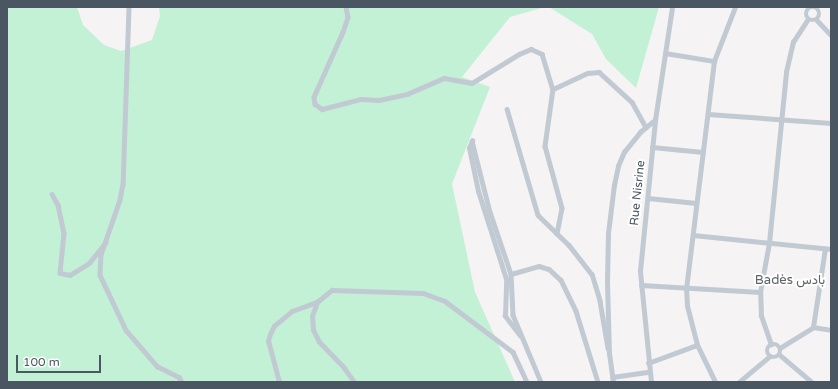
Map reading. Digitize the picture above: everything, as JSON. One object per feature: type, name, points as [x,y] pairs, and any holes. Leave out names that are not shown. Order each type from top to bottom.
[{"type":"street","points":[[128,7],[123,184],[101,255],[100,275],[126,330],[157,366],[179,377],[182,382]]},
{"type":"street","points":[[346,7],[348,17],[343,32],[314,97],[314,102],[319,108],[332,108],[360,99],[380,100],[406,94],[444,78],[472,83],[510,58],[531,49],[542,54],[553,89],[545,146],[562,208],[557,234]]},
{"type":"street","name":"Rue Nisrine","points":[[651,382],[641,285],[655,120],[672,7]]},
{"type":"street","points":[[716,382],[697,345],[686,306],[686,288],[714,61],[735,7]]},
{"type":"street","points":[[808,19],[806,13],[808,8],[819,8],[820,15],[818,20]]},
{"type":"street","points":[[808,19],[818,20],[831,35]]},
{"type":"street","points":[[770,356],[768,349],[771,344],[762,316],[760,292],[769,243],[789,56],[797,33],[808,19]]},
{"type":"street","points":[[665,53],[714,61]]},
{"type":"street","points":[[553,89],[588,73],[599,72],[632,102],[646,127]]},
{"type":"street","points":[[507,109],[534,206],[541,219],[557,234],[592,274],[600,301],[613,380],[650,372]]},
{"type":"street","points":[[708,114],[782,118],[831,123]]},
{"type":"street","points":[[609,354],[608,233],[614,184],[618,166],[624,152],[646,127],[655,120]]},
{"type":"street","points":[[520,336],[505,316],[506,279],[478,191],[469,148],[472,141],[492,218],[511,274],[512,307],[520,336],[541,382]]},
{"type":"street","points":[[652,147],[703,152]]},
{"type":"street","points":[[52,194],[58,205],[64,233],[60,274],[70,275],[89,263],[106,242]]},
{"type":"street","points":[[648,198],[696,203]]},
{"type":"street","points":[[693,235],[831,249]]},
{"type":"street","points":[[813,327],[825,249]]},
{"type":"street","points":[[511,274],[539,266],[549,269],[561,280],[576,311],[598,382]]},
{"type":"street","points":[[641,285],[760,292]]},
{"type":"street","points":[[279,382],[268,341],[274,326],[292,311],[317,302],[332,290],[359,289],[423,293],[445,301],[513,352],[527,382]]},
{"type":"street","points":[[317,302],[312,316],[313,330],[319,342],[354,382]]},
{"type":"street","points":[[780,348],[813,327],[831,330]]},
{"type":"street","points":[[771,344],[776,344],[780,348],[780,355],[805,380],[812,382]]},
{"type":"street","points":[[648,363],[697,345]]},
{"type":"street","points":[[770,356],[775,358],[780,355]]},
{"type":"street","points":[[739,382],[770,356]]},
{"type":"street","points":[[537,382],[538,375]]},
{"type":"green space","points":[[7,7],[77,7],[83,25],[104,45],[121,51],[152,40],[160,16],[159,7],[545,7],[510,17],[462,77],[490,87],[452,184],[475,292],[515,382],[7,382]]},
{"type":"green space","points":[[549,7],[659,7],[636,88],[606,59],[592,34]]},
{"type":"district","name":"Badès بادس","points":[[790,280]]}]
